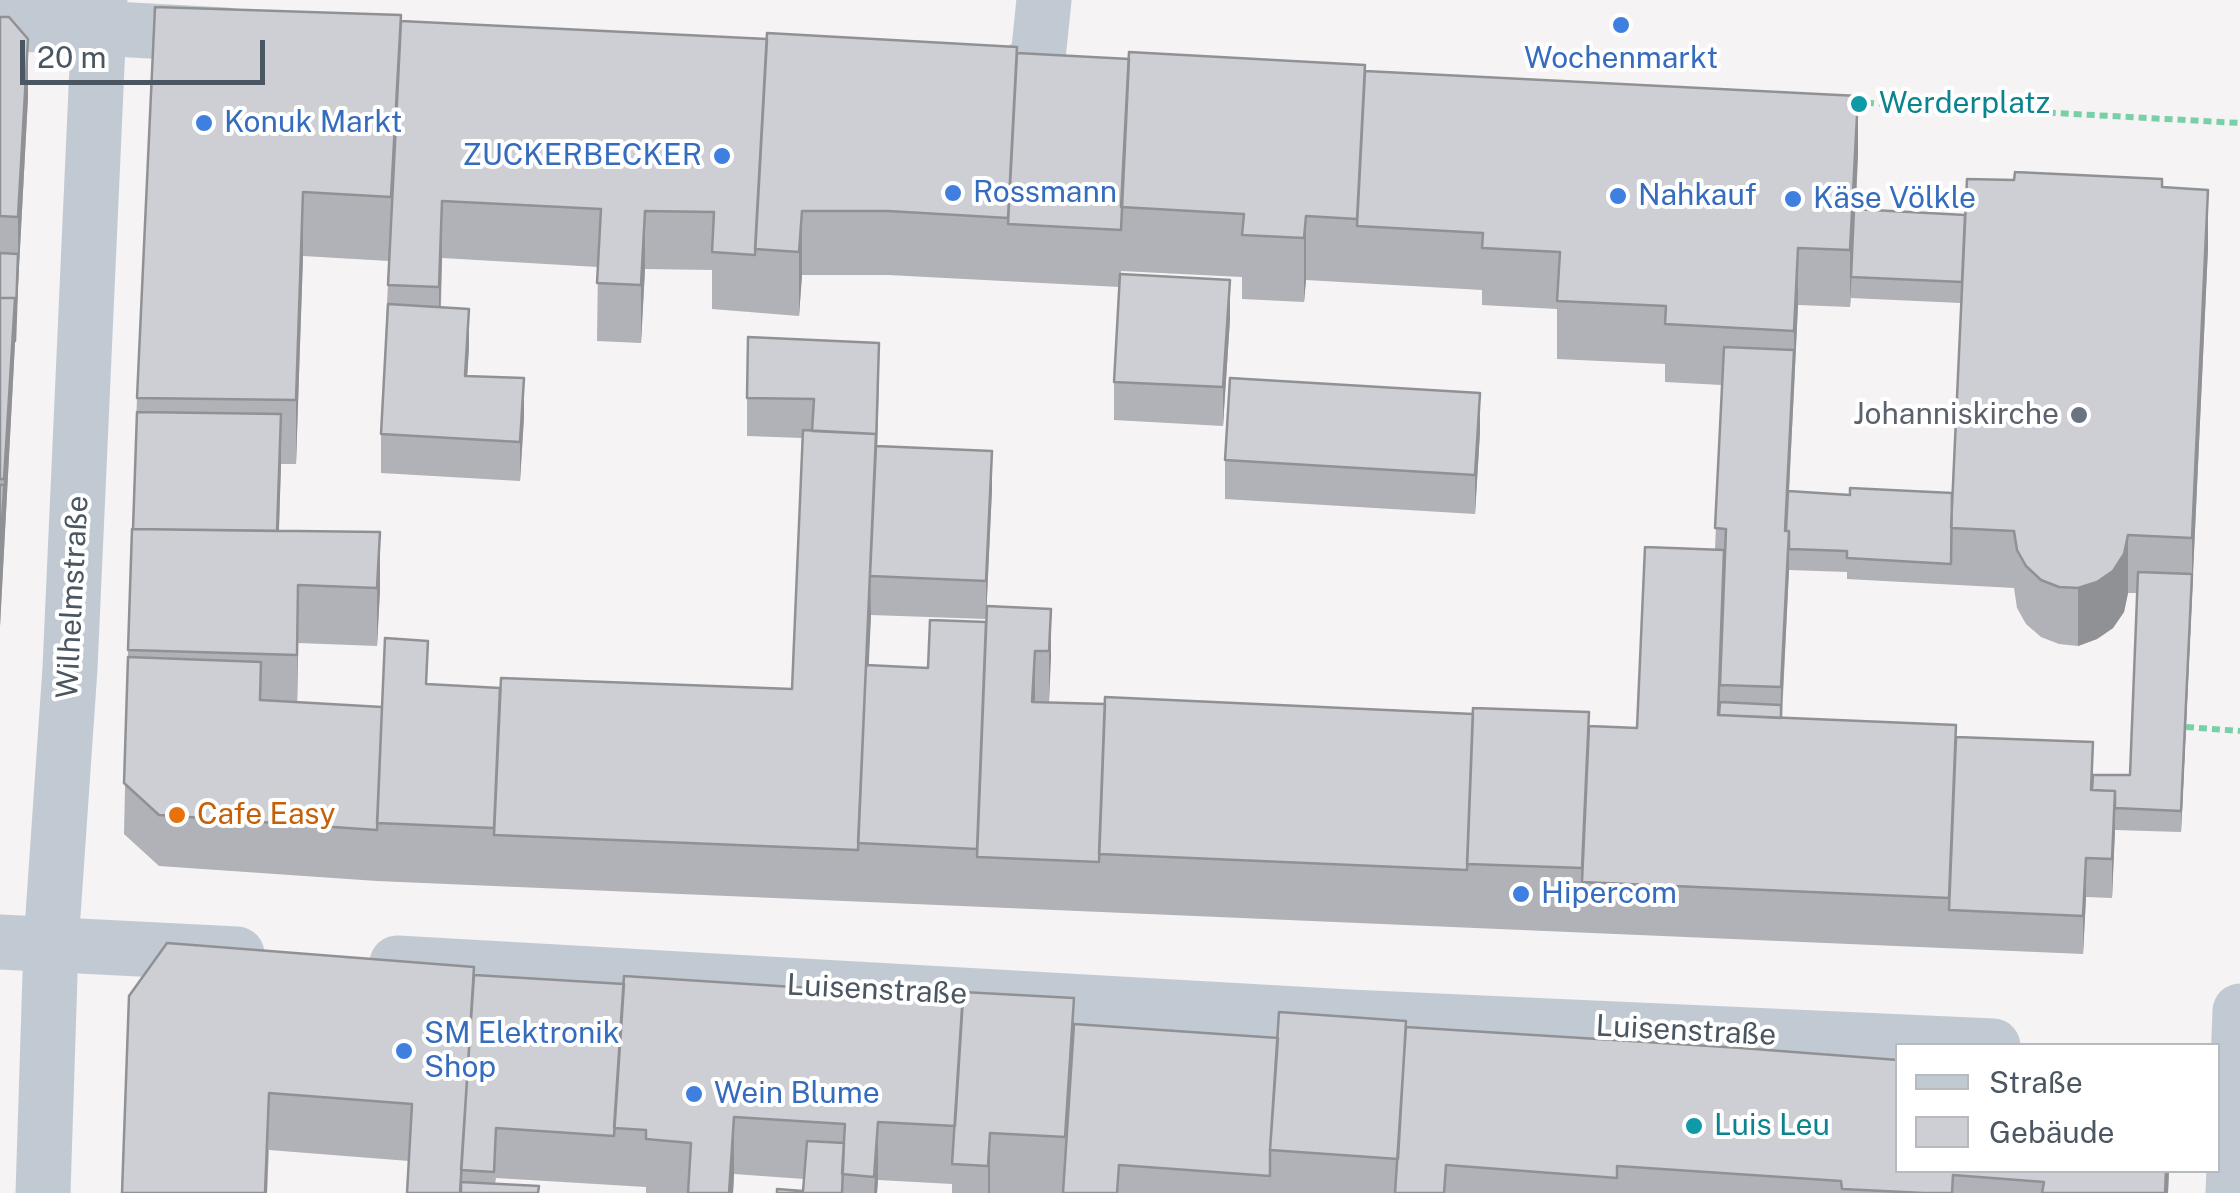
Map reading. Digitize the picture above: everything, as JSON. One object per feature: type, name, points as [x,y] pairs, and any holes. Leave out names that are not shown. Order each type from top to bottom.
[{"type":"street","points":[[934,73],[1014,78],[1038,58],[1044,0]]},
{"type":"street","points":[[0,23],[99,14],[277,37]]},
{"type":"street","name":"Wilhelmstraße","points":[[43,1193],[26,943],[71,649],[99,14]]},
{"type":"street","points":[[26,943],[280,957]]},
{"type":"street","name":"Luisenstraße","points":[[357,961],[1349,1016],[1929,1043]]},
{"type":"street","points":[[2234,1045],[2234,1193]]},
{"type":"path","points":[[1846,102],[2240,123]]},
{"type":"path","points":[[2186,727],[2240,730]]},
{"type":"building","points":[[155,7],[401,15],[391,197],[303,192],[296,400],[137,398]]},
{"type":"building","points":[[0,17],[9,17],[28,39],[18,217],[0,216]]},
{"type":"building","points":[[401,21],[767,39],[755,255],[712,252],[714,212],[645,211],[641,285],[597,283],[601,209],[442,201],[439,287],[388,285]]},
{"type":"building","points":[[767,33],[1017,47],[1008,218],[802,211],[799,252],[755,249]]},
{"type":"building","points":[[1129,52],[1365,65],[1357,219],[1306,216],[1304,238],[1242,235],[1244,214],[1121,207]]},
{"type":"building","points":[[1017,53],[1129,59],[1121,230],[1008,224]]},
{"type":"building","points":[[1365,71],[1858,96],[1850,250],[1798,248],[1794,331],[1665,324],[1666,306],[1557,301],[1560,252],[1482,248],[1483,233],[1357,226]]},
{"type":"building","name":"Johanniskirche","points":[[2015,172],[2162,179],[2162,187],[2208,190],[2192,538],[2128,535],[2124,554],[2113,571],[2078,588],[2059,587],[2041,580],[2017,550],[2014,531],[1951,528],[1967,179],[2014,180]]},
{"type":"building","points":[[1854,209],[1965,215],[1962,282],[1851,277]]},
{"type":"building","points":[[0,253],[18,254],[15,341],[15,298],[0,298]]},
{"type":"building","points":[[1120,274],[1230,280],[1223,387],[1114,382]]},
{"type":"building","points":[[0,298],[15,298],[4,479],[0,479]]},
{"type":"building","points":[[388,304],[469,309],[465,376],[524,378],[520,442],[381,434]]},
{"type":"building","points":[[748,337],[879,343],[876,446],[876,434],[812,431],[814,399],[747,398]]},
{"type":"building","points":[[1724,347],[1794,350],[1781,687],[1720,685],[1726,529],[1715,528]]},
{"type":"building","points":[[1230,378],[1480,393],[1475,475],[1225,460]]},
{"type":"building","points":[[137,412],[281,414],[277,531],[133,529]]},
{"type":"building","points":[[803,430],[876,434],[858,850],[494,835],[501,678],[792,689]]},
{"type":"building","points":[[876,446],[992,451],[986,581],[870,576]]},
{"type":"building","points":[[0,485],[4,485],[0,569]]},
{"type":"building","points":[[1850,488],[1952,493],[1951,564],[1847,558],[1847,551],[1789,549],[1788,491],[1850,495]]},
{"type":"building","points":[[132,529],[380,532],[377,588],[298,585],[297,655],[128,650]]},
{"type":"building","points":[[1645,547],[1724,550],[1718,715],[1956,725],[1949,898],[1582,882],[1589,726],[1637,728]]},
{"type":"building","points":[[2138,572],[2192,574],[2181,811],[2115,808],[2115,791],[2092,790],[2093,775],[2130,775]]},
{"type":"building","points":[[987,606],[1051,609],[1049,651],[1035,651],[1032,702],[1105,704],[1099,862],[977,857]]},
{"type":"building","points":[[930,620],[986,622],[977,849],[858,843],[866,665],[928,668]]},
{"type":"building","points":[[385,638],[428,641],[426,684],[500,688],[494,828],[377,823]]},
{"type":"building","points":[[128,657],[261,662],[260,700],[382,707],[377,830],[159,815],[124,783]]},
{"type":"building","points":[[1105,697],[1473,714],[1467,870],[1099,854]]},
{"type":"building","points":[[1720,702],[1781,705],[1781,718],[1719,715]]},
{"type":"building","points":[[1473,708],[1589,712],[1582,868],[1467,864]]},
{"type":"building","points":[[1956,737],[2093,742],[2091,790],[2115,791],[2112,859],[2086,858],[2083,916],[1949,910]]},
{"type":"building","points":[[167,943],[474,967],[460,1193],[407,1193],[412,1104],[269,1093],[265,1193],[122,1193],[129,996]]},
{"type":"building","points":[[474,975],[624,984],[614,1136],[496,1128],[494,1172],[461,1170]]},
{"type":"building","points":[[624,976],[963,998],[955,1126],[878,1122],[874,1177],[842,1174],[845,1124],[734,1117],[729,1193],[688,1193],[691,1143],[646,1139],[646,1130],[614,1128]]},
{"type":"building","points":[[963,992],[1074,998],[1065,1137],[990,1133],[988,1166],[952,1164]]},
{"type":"building","points":[[1279,1012],[1406,1021],[1398,1159],[1270,1150]]},
{"type":"building","points":[[1074,1024],[1278,1038],[1270,1176],[1119,1165],[1117,1193],[1063,1193]]},
{"type":"building","points":[[1406,1027],[1895,1060],[1895,1173],[2166,1173],[2165,1193],[2042,1193],[2044,1182],[1953,1175],[1952,1193],[1924,1193],[1842,1189],[1841,1181],[1617,1166],[1617,1178],[1446,1165],[1444,1193],[1395,1193]]},
{"type":"building","points":[[807,1141],[844,1143],[842,1193],[777,1193],[777,1189],[803,1191]]},
{"type":"building","points":[[461,1182],[539,1186],[538,1193],[461,1193]]},
{"type":"place","name":"Wochenmarkt","points":[[1621,25]]},
{"type":"place","name":"Werderplatz","points":[[1859,104]]},
{"type":"place","name":"Konuk Markt","points":[[204,123]]},
{"type":"place","name":"ZUCKERBECKER","points":[[722,156]]},
{"type":"place","name":"Rossmann","points":[[953,193]]},
{"type":"place","name":"Nahkauf","points":[[1618,196]]},
{"type":"place","name":"Käse Völkle","points":[[1793,199]]},
{"type":"place","name":"Johanniskirche","points":[[2079,415]]},
{"type":"place","name":"Cafe Easy","points":[[177,815]]},
{"type":"place","name":"Hipercom","points":[[1521,894]]},
{"type":"place","name":"SM Elektronik Shop","points":[[404,1051]]},
{"type":"place","name":"Wein Blume","points":[[694,1094]]},
{"type":"place","name":"Luis Leu","points":[[1694,1126]]}]
